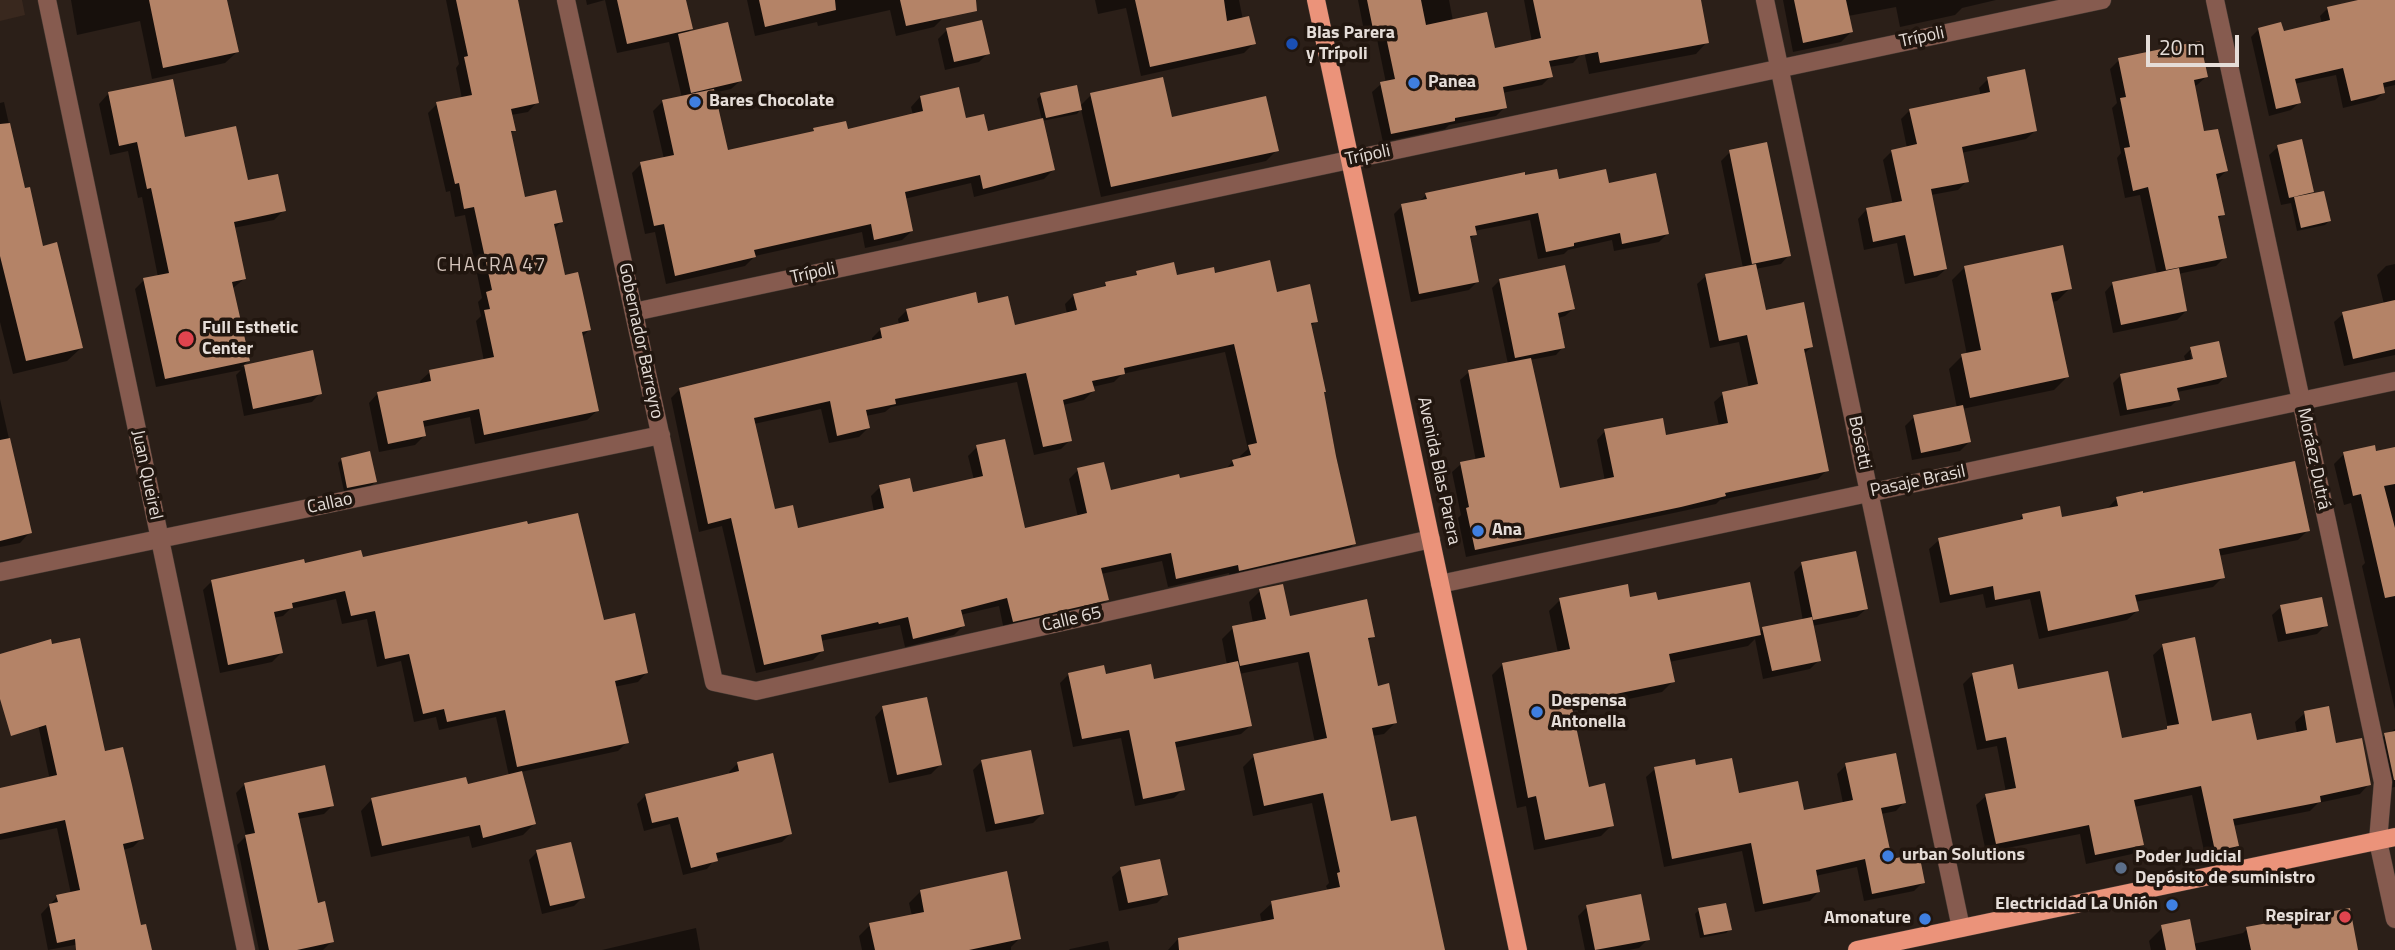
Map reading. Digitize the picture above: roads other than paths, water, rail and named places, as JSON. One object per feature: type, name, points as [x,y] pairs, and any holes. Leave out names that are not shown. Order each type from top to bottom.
[{"type":"main road","name":"Avenida Blas Parera","points":[[1316,0],[1518,950]]},
{"type":"main road","points":[[1857,950],[2387,839]]},
{"type":"street","name":"Juan Queirel","points":[[47,0],[246,950]]},
{"type":"street","name":"Gobernador Barreyro","points":[[566,0],[714,682]]},
{"type":"street","name":"Bosetti","points":[[1765,0],[1961,928]]},
{"type":"street","name":"Trípoli","points":[[634,312],[2102,0]]},
{"type":"street","name":"Moráez Dutrá","points":[[2215,0],[2383,782],[2395,919]]},
{"type":"street","name":"Pasaje Brasil","points":[[1440,584],[2395,381]]},
{"type":"street","name":"Callao","points":[[0,572],[661,435]]},
{"type":"street","name":"Calle 65","points":[[714,682],[756,691],[1431,539]]},
{"type":"place","name":"Blas Parera y Trípoli","points":[[1292,44]]},
{"type":"place","name":"Panea","points":[[1414,83]]},
{"type":"place","name":"Bares Chocolate","points":[[695,102]]},
{"type":"place","name":"Full Esthetic Center","points":[[186,339]]},
{"type":"place","name":"Ana","points":[[1478,531]]},
{"type":"place","name":"Despensa Antonella","points":[[1537,712]]},
{"type":"place","name":"urban Solutions","points":[[1888,856]]},
{"type":"place","name":"Poder Judicial Depósito de suministro","points":[[2121,868]]},
{"type":"place","name":"Electricidad La Unión","points":[[2172,905]]},
{"type":"place","name":"Respirar","points":[[2345,917]]},
{"type":"place","name":"Amonature","points":[[1925,919]]},
{"type":"district","name":"CHACRA 47","points":[[492,266]]}]
